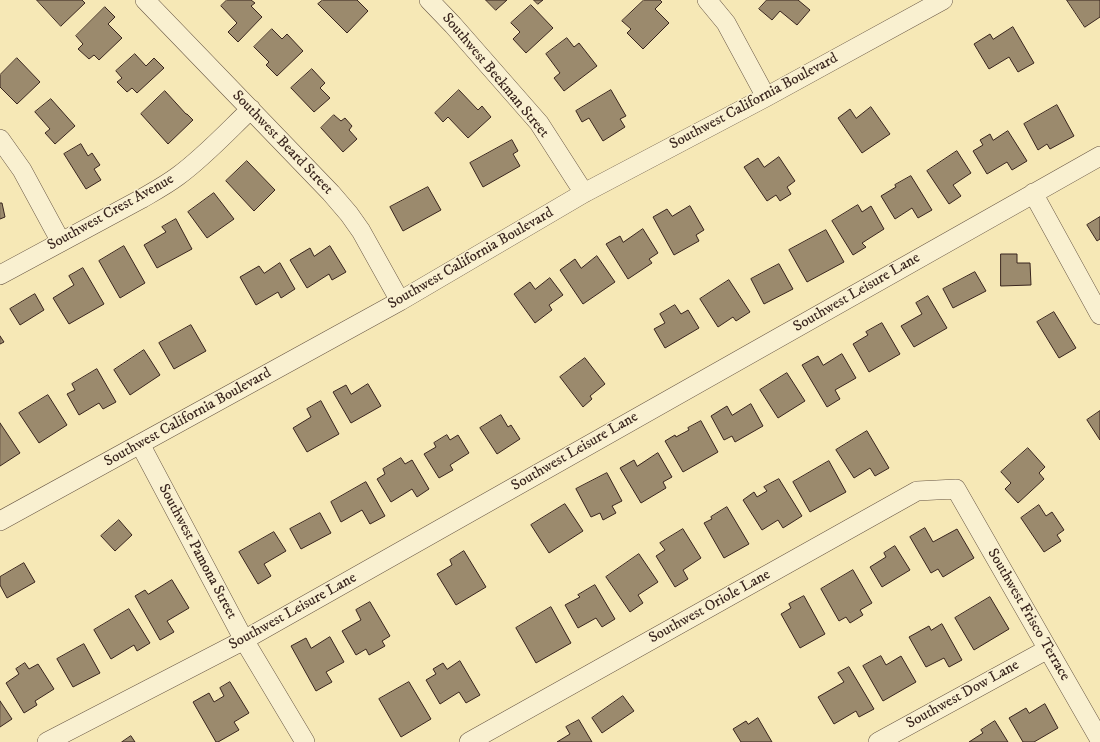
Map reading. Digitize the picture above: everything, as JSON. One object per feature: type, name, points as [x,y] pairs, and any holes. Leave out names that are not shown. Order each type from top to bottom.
[{"type":"street","name":"Southwest Beard Street","points":[[145,0],[251,109],[349,214],[361,231],[400,301]]},
{"type":"street","name":"Southwest Beekman Street","points":[[429,0],[453,25],[539,123],[584,193]]},
{"type":"street","points":[[707,0],[726,23],[766,97]]},
{"type":"street","name":"Southwest California Boulevard","points":[[0,521],[400,301],[584,193],[766,97],[943,0]]},
{"type":"street","name":"Southwest Crest Avenue","points":[[0,275],[141,200],[178,176],[199,159],[251,109]]},
{"type":"street","points":[[0,139],[22,170],[61,242]]},
{"type":"street","name":"Southwest Leisure Lane","points":[[47,742],[244,640],[1100,156]]},
{"type":"street","points":[[1033,193],[1100,315]]},
{"type":"street","name":"Southwest Pamona Street","points":[[140,444],[244,640],[305,742]]},
{"type":"street","name":"Southwest Frisco Terrace","points":[[956,489],[1100,740]]},
{"type":"street","name":"Southwest Oriole Lane","points":[[469,742],[917,492],[956,489]]},
{"type":"street","name":"Southwest Dow Lane","points":[[878,742],[1048,648]]},
{"type":"building","points":[[37,0],[82,0],[85,3],[61,26]]},
{"type":"building","points":[[227,0],[251,0],[255,3],[251,6],[262,17],[238,42],[228,32],[237,23],[221,6]]},
{"type":"building","points":[[323,0],[357,0],[368,11],[347,33],[318,4]]},
{"type":"building","points":[[486,0],[507,0],[496,10]]},
{"type":"building","points":[[534,0],[543,0],[538,4]]},
{"type":"building","points":[[644,0],[660,0],[662,2],[655,9],[669,23],[643,49],[627,33],[631,29],[622,21]]},
{"type":"building","points":[[767,0],[798,0],[810,10],[797,25],[780,11],[772,20],[759,9]]},
{"type":"building","points":[[1067,0],[1100,0],[1100,17],[1085,27]]},
{"type":"building","points":[[531,5],[553,28],[526,53],[513,39],[520,32],[511,23]]},
{"type":"building","points":[[105,7],[115,17],[108,24],[122,38],[99,60],[94,55],[89,59],[78,49],[83,44],[76,36]]},
{"type":"building","points":[[1013,27],[1034,63],[1018,72],[1009,57],[989,69],[974,44],[990,34],[993,39]]},
{"type":"building","points":[[272,29],[282,39],[287,34],[303,51],[277,76],[266,65],[269,62],[254,47]]},
{"type":"building","points":[[567,38],[574,47],[579,43],[597,66],[564,91],[554,78],[560,73],[546,54]]},
{"type":"building","points":[[135,54],[146,66],[154,58],[164,68],[137,93],[132,88],[127,92],[117,82],[122,78],[116,71]]},
{"type":"building","points":[[17,58],[40,82],[17,104],[0,87],[0,75]]},
{"type":"building","points":[[312,69],[325,83],[320,88],[330,98],[314,112],[291,88]]},
{"type":"building","points":[[459,90],[478,110],[482,106],[491,117],[468,138],[448,117],[443,122],[435,113]]},
{"type":"building","points":[[611,90],[626,116],[620,119],[625,127],[603,141],[589,118],[582,122],[576,111]]},
{"type":"building","points":[[165,91],[193,120],[168,144],[141,114]]},
{"type":"building","points":[[51,99],[75,126],[55,144],[45,133],[50,129],[35,112]]},
{"type":"building","points":[[1057,105],[1074,136],[1050,149],[1047,144],[1038,150],[1024,124]]},
{"type":"building","points":[[871,107],[890,134],[862,153],[838,118],[850,109],[856,118]]},
{"type":"building","points":[[334,115],[341,121],[345,118],[352,126],[349,130],[357,139],[343,152],[321,128]]},
{"type":"building","points":[[1008,131],[1027,161],[1012,170],[1007,162],[987,174],[973,151],[983,145],[980,140],[990,134],[993,140]]},
{"type":"building","points":[[512,140],[518,151],[513,154],[520,166],[483,187],[470,163]]},
{"type":"building","points":[[81,144],[88,156],[92,153],[100,165],[94,169],[101,180],[86,189],[64,154]]},
{"type":"building","points":[[957,151],[971,173],[953,185],[961,196],[949,204],[927,171]]},
{"type":"building","points":[[779,157],[795,181],[787,187],[791,194],[780,201],[776,195],[767,201],[744,167],[758,158],[764,167]]},
{"type":"building","points":[[247,161],[275,190],[254,211],[226,181]]},
{"type":"building","points":[[911,176],[932,210],[918,218],[912,208],[895,219],[881,196],[896,187],[895,185]]},
{"type":"building","points":[[428,187],[441,210],[403,231],[390,207]]},
{"type":"building","points":[[214,193],[234,219],[207,238],[188,212]]},
{"type":"building","points":[[0,203],[2,203],[5,217],[0,219]]},
{"type":"building","points":[[858,205],[862,212],[871,206],[884,229],[862,243],[866,247],[853,255],[832,221]]},
{"type":"building","points":[[690,206],[704,230],[696,235],[699,241],[674,255],[653,217],[667,209],[672,216]]},
{"type":"building","points":[[1100,217],[1100,239],[1097,241],[1087,225]]},
{"type":"building","points":[[176,219],[192,249],[157,268],[144,245],[166,232],[162,227]]},
{"type":"building","points":[[643,229],[658,253],[649,259],[652,263],[628,279],[606,244],[620,236],[623,242]]},
{"type":"building","points":[[826,230],[844,262],[807,282],[789,250]]},
{"type":"building","points":[[124,246],[145,283],[120,298],[99,261]]},
{"type":"building","points":[[330,246],[346,272],[332,280],[329,274],[307,288],[290,260],[310,248],[314,256]]},
{"type":"building","points":[[1001,254],[1017,254],[1017,263],[1030,263],[1031,285],[1001,286]]},
{"type":"building","points":[[597,256],[615,282],[583,304],[560,270],[575,259],[581,268]]},
{"type":"building","points":[[280,263],[295,289],[281,298],[278,292],[256,305],[240,277],[259,266],[264,273]]},
{"type":"building","points":[[779,264],[793,289],[764,304],[751,279]]},
{"type":"building","points":[[83,268],[104,304],[69,324],[53,298],[74,285],[69,276]]},
{"type":"building","points":[[975,272],[986,291],[953,308],[943,289]]},
{"type":"building","points":[[550,278],[563,295],[549,305],[552,310],[535,323],[514,294],[530,282],[535,289]]},
{"type":"building","points":[[729,280],[750,312],[736,321],[733,317],[718,327],[700,299]]},
{"type":"building","points":[[35,294],[44,310],[20,325],[10,309]]},
{"type":"building","points":[[928,296],[947,328],[914,347],[901,326],[922,314],[916,303]]},
{"type":"building","points":[[675,305],[681,314],[688,310],[699,328],[665,348],[654,329],[665,323],[660,314]]},
{"type":"building","points":[[1054,312],[1076,348],[1059,358],[1037,322]]},
{"type":"building","points":[[882,323],[900,354],[869,372],[853,344],[868,335],[866,332]]},
{"type":"building","points":[[191,325],[206,351],[174,369],[159,343]]},
{"type":"building","points":[[0,336],[4,342],[0,344]]},
{"type":"building","points":[[144,350],[160,375],[130,395],[114,370]]},
{"type":"building","points":[[842,354],[856,378],[835,390],[840,399],[827,407],[802,365],[818,356],[823,365]]},
{"type":"building","points":[[585,358],[605,384],[590,396],[592,399],[583,407],[560,377]]},
{"type":"building","points":[[97,369],[116,402],[103,409],[99,403],[79,415],[67,394],[75,390],[72,384]]},
{"type":"building","points":[[787,373],[805,401],[778,418],[760,390]]},
{"type":"building","points":[[368,384],[381,406],[351,423],[333,392],[346,385],[351,394]]},
{"type":"building","points":[[48,395],[67,425],[39,443],[19,413]]},
{"type":"building","points":[[321,401],[339,434],[307,452],[293,428],[311,417],[307,409]]},
{"type":"building","points":[[751,404],[763,426],[735,442],[732,436],[724,440],[711,416],[727,406],[732,415]]},
{"type":"building","points":[[1100,411],[1100,440],[1087,420]]},
{"type":"building","points":[[501,415],[508,427],[511,425],[520,439],[497,454],[480,428]]},
{"type":"building","points":[[701,421],[718,452],[683,472],[665,441],[675,435],[676,437],[689,430],[688,428]]},
{"type":"building","points":[[0,423],[20,453],[0,466]]},
{"type":"building","points":[[867,431],[889,468],[875,476],[870,468],[854,478],[836,450]]},
{"type":"building","points":[[447,435],[450,440],[458,435],[469,453],[450,465],[453,470],[439,478],[424,454],[436,447],[434,443]]},
{"type":"building","points":[[1028,448],[1045,467],[1039,473],[1044,479],[1018,503],[1005,489],[1011,483],[1001,472]]},
{"type":"building","points":[[658,453],[672,477],[663,482],[666,488],[641,503],[620,468],[634,460],[637,466]]},
{"type":"building","points":[[401,458],[405,464],[412,460],[429,489],[417,497],[412,489],[391,502],[377,479],[385,474],[383,469]]},
{"type":"building","points":[[829,461],[846,492],[810,512],[793,482]]},
{"type":"building","points":[[607,473],[622,501],[612,506],[616,513],[603,520],[600,513],[591,517],[576,489]]},
{"type":"building","points":[[779,479],[802,516],[783,528],[778,520],[762,530],[743,500],[754,492],[757,497],[767,491],[764,487]]},
{"type":"building","points":[[366,482],[385,516],[370,524],[362,510],[341,522],[331,502]]},
{"type":"building","points":[[565,504],[583,531],[549,553],[531,525]]},
{"type":"building","points":[[1039,505],[1046,516],[1052,512],[1064,530],[1057,535],[1061,541],[1044,552],[1021,518]]},
{"type":"building","points":[[727,507],[749,544],[724,558],[704,523],[712,519],[711,517]]},
{"type":"building","points":[[320,513],[331,533],[301,549],[290,529]]},
{"type":"building","points":[[119,520],[132,535],[115,551],[101,536]]},
{"type":"building","points":[[925,528],[933,542],[957,529],[974,558],[943,577],[938,569],[931,573],[910,537]]},
{"type":"building","points":[[683,529],[701,558],[683,570],[688,579],[675,587],[656,556],[665,550],[660,543]]},
{"type":"building","points":[[274,532],[286,551],[264,564],[271,576],[258,584],[239,552]]},
{"type":"building","points":[[895,546],[910,570],[882,587],[870,567],[886,557],[884,553]]},
{"type":"building","points":[[464,551],[486,587],[456,605],[437,574],[452,565],[450,560]]},
{"type":"building","points":[[639,554],[658,582],[638,595],[643,603],[630,612],[606,577]]},
{"type":"building","points":[[24,563],[35,582],[7,598],[0,585],[0,577]]},
{"type":"building","points":[[853,570],[872,603],[860,610],[863,615],[850,623],[846,617],[839,621],[821,589]]},
{"type":"building","points":[[172,580],[189,608],[167,621],[174,632],[160,640],[135,596],[145,590],[148,594]]},
{"type":"building","points":[[595,585],[615,619],[602,627],[596,618],[578,628],[565,605],[580,597],[578,595]]},
{"type":"building","points":[[804,596],[825,634],[800,648],[781,614],[791,608],[789,604]]},
{"type":"building","points":[[990,597],[1009,629],[974,650],[955,618]]},
{"type":"building","points":[[370,602],[390,636],[382,641],[385,646],[369,655],[366,649],[356,655],[342,631],[361,620],[356,610]]},
{"type":"building","points":[[551,607],[571,643],[536,663],[516,628]]},
{"type":"building","points":[[129,609],[150,643],[137,651],[134,645],[111,659],[94,630]]},
{"type":"building","points":[[942,624],[962,660],[949,667],[944,658],[926,667],[909,637],[929,626],[931,630]]},
{"type":"building","points":[[330,637],[344,662],[326,672],[332,682],[316,691],[291,646],[306,638],[311,648]]},
{"type":"building","points":[[84,644],[100,673],[73,687],[57,659]]},
{"type":"building","points":[[881,656],[886,665],[901,656],[916,682],[883,701],[863,666]]},
{"type":"building","points":[[460,661],[480,695],[466,703],[459,692],[440,704],[426,680],[436,674],[433,669],[443,663],[447,669]]},
{"type":"building","points":[[25,663],[29,669],[38,664],[54,689],[35,701],[37,705],[24,713],[6,683],[19,674],[16,669]]},
{"type":"building","points":[[849,667],[874,709],[859,717],[856,711],[834,724],[818,697],[844,682],[838,673]]},
{"type":"building","points":[[230,682],[249,713],[234,722],[239,730],[216,742],[193,702],[209,693],[214,702],[224,696],[220,688]]},
{"type":"building","points":[[409,682],[431,719],[401,737],[379,699]]},
{"type":"building","points":[[623,696],[634,711],[602,733],[592,718]]},
{"type":"building","points":[[0,701],[12,719],[0,727]]},
{"type":"building","points":[[1045,704],[1058,728],[1034,742],[1023,742],[1009,718],[1026,708],[1029,713]]},
{"type":"building","points":[[758,718],[772,742],[741,742],[733,729],[746,721],[748,724]]},
{"type":"building","points":[[579,720],[592,742],[557,742],[570,734],[566,727]]},
{"type":"building","points":[[995,721],[1008,742],[969,742],[983,733],[981,730]]},
{"type":"building","points":[[131,736],[135,742],[122,742]]}]
